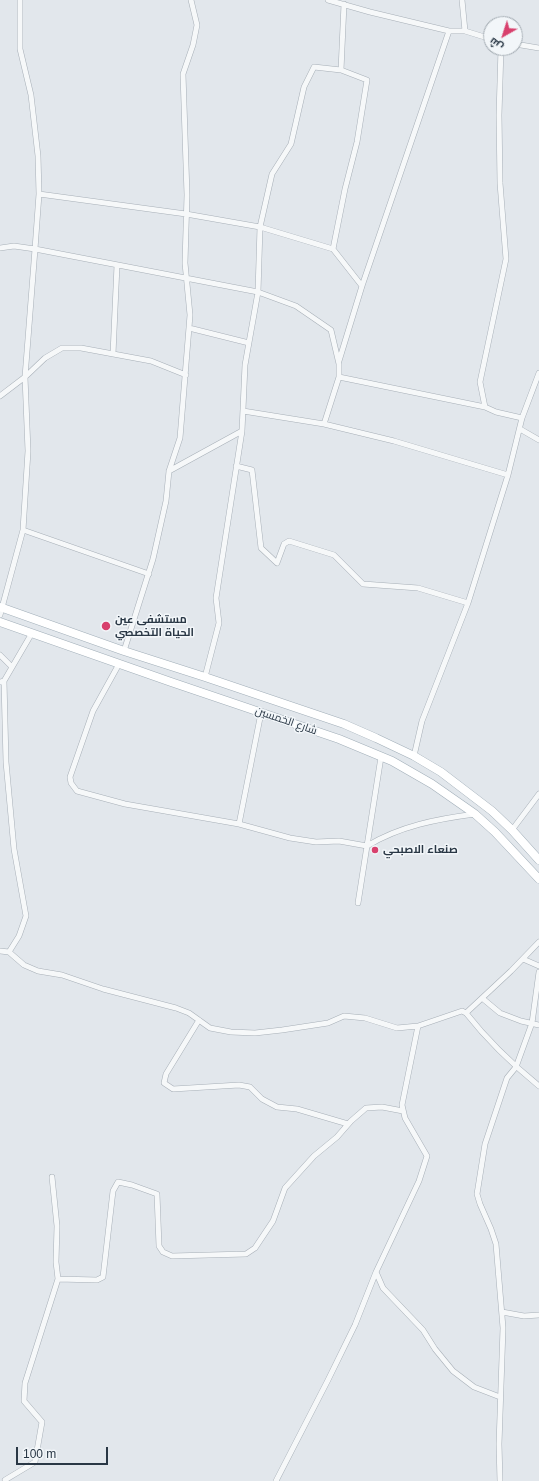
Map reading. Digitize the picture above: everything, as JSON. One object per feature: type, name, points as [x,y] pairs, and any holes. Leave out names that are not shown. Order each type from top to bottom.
[{"type":"main road","name":"شارع الخمسين","points":[[1,610],[344,724],[414,756],[441,772],[492,811],[512,830],[539,860]]},
{"type":"main road","name":"شارع الخمسين","points":[[0,622],[339,739],[392,761],[432,784],[475,814],[495,832],[539,878]]},
{"type":"main road","points":[[171,682],[174,668]]},
{"type":"main road","points":[[432,784],[441,772]]},
{"type":"street","points":[[1,610],[23,530],[28,451],[25,377],[39,194],[38,156],[31,96],[20,49],[20,0]]},
{"type":"street","points":[[124,651],[149,574],[166,501],[169,471],[180,438],[190,315],[186,278],[183,74],[193,44],[197,25],[192,0]]},
{"type":"street","points":[[328,0],[450,31],[465,31],[483,37]]},
{"type":"street","points":[[462,0],[465,31]]},
{"type":"street","points":[[341,70],[344,4]]},
{"type":"street","points":[[338,362],[362,286],[450,31]]},
{"type":"street","points":[[523,45],[539,48]]},
{"type":"street","points":[[485,407],[480,382],[506,259],[500,183],[499,115],[501,56]]},
{"type":"street","points":[[205,677],[219,623],[216,598],[242,431],[245,365],[258,292],[260,227],[272,174],[290,144],[304,87],[314,67],[341,70],[367,80],[357,142],[345,189],[333,249]]},
{"type":"street","points":[[39,194],[186,214],[260,227],[333,249],[362,286]]},
{"type":"street","points":[[0,248],[14,246],[35,249],[258,292],[296,306],[331,330],[338,362],[338,377],[324,424]]},
{"type":"street","points":[[113,354],[117,265]]},
{"type":"street","points":[[189,328],[249,343]]},
{"type":"street","points":[[0,396],[25,377],[44,358],[62,348],[81,348],[151,361],[186,375]]},
{"type":"street","points":[[414,756],[422,721],[468,603],[508,475],[522,418],[539,373]]},
{"type":"street","points":[[338,377],[485,407],[496,412],[522,418]]},
{"type":"street","points":[[243,411],[324,424],[394,441],[508,475]]},
{"type":"street","points":[[520,429],[539,440]]},
{"type":"street","points":[[169,471],[242,431]]},
{"type":"street","points":[[236,466],[252,470],[261,548],[277,563],[284,544],[289,541],[334,555],[363,584],[418,588],[468,603]]},
{"type":"street","points":[[23,530],[149,574]]},
{"type":"street","points":[[9,952],[19,936],[26,916],[14,849],[6,762],[2,682],[32,633]]},
{"type":"street","points":[[0,655],[12,667]]},
{"type":"street","points":[[119,664],[93,711],[70,777],[71,783],[77,791],[125,804],[239,824],[290,838],[316,842],[339,841],[367,846],[382,837],[410,826],[475,814]]},
{"type":"street","points":[[239,824],[261,713]]},
{"type":"street","points":[[358,903],[381,757]]},
{"type":"street","points":[[512,830],[539,794]]},
{"type":"street","points":[[466,1013],[539,942]]},
{"type":"street","points":[[0,952],[9,952],[24,965],[38,971],[62,975],[103,990],[176,1008],[189,1013],[210,1028],[231,1032],[282,1030],[328,1023],[344,1016],[366,1018],[397,1028],[418,1026],[462,1011],[466,1013],[486,1038],[516,1067],[539,1086]]},
{"type":"street","points":[[523,959],[539,966]]},
{"type":"street","points":[[500,1481],[499,1444],[503,1328],[502,1312],[496,1244],[477,1194],[485,1144],[507,1078],[516,1067],[532,1023],[539,972]]},
{"type":"street","points":[[482,998],[500,1013],[521,1021],[539,1025]]},
{"type":"street","points":[[199,1020],[166,1074],[164,1083],[173,1089],[239,1085],[250,1087],[262,1099],[277,1107],[297,1109],[348,1124]]},
{"type":"street","points":[[276,1481],[355,1325],[376,1272],[419,1181],[427,1156],[404,1118],[402,1106],[418,1026]]},
{"type":"street","points":[[58,1279],[97,1280],[103,1277],[113,1191],[118,1182],[132,1185],[157,1194],[159,1246],[163,1252],[172,1256],[246,1254],[255,1248],[273,1221],[285,1188],[314,1156],[336,1137],[348,1124],[366,1108],[382,1107],[403,1111]]},
{"type":"street","points":[[4,1480],[35,1462],[42,1422],[24,1401],[26,1383],[58,1279],[56,1262],[57,1226],[52,1177]]},
{"type":"street","points":[[376,1272],[383,1288],[423,1330],[435,1349],[453,1371],[474,1387],[500,1397]]},
{"type":"street","points":[[502,1312],[524,1316],[539,1315]]},
{"type":"place","name":"مستشفى عين الحياة التخصصي","points":[[106,626]]},
{"type":"place","name":"صنعاء الاصبحي","points":[[375,850]]}]
